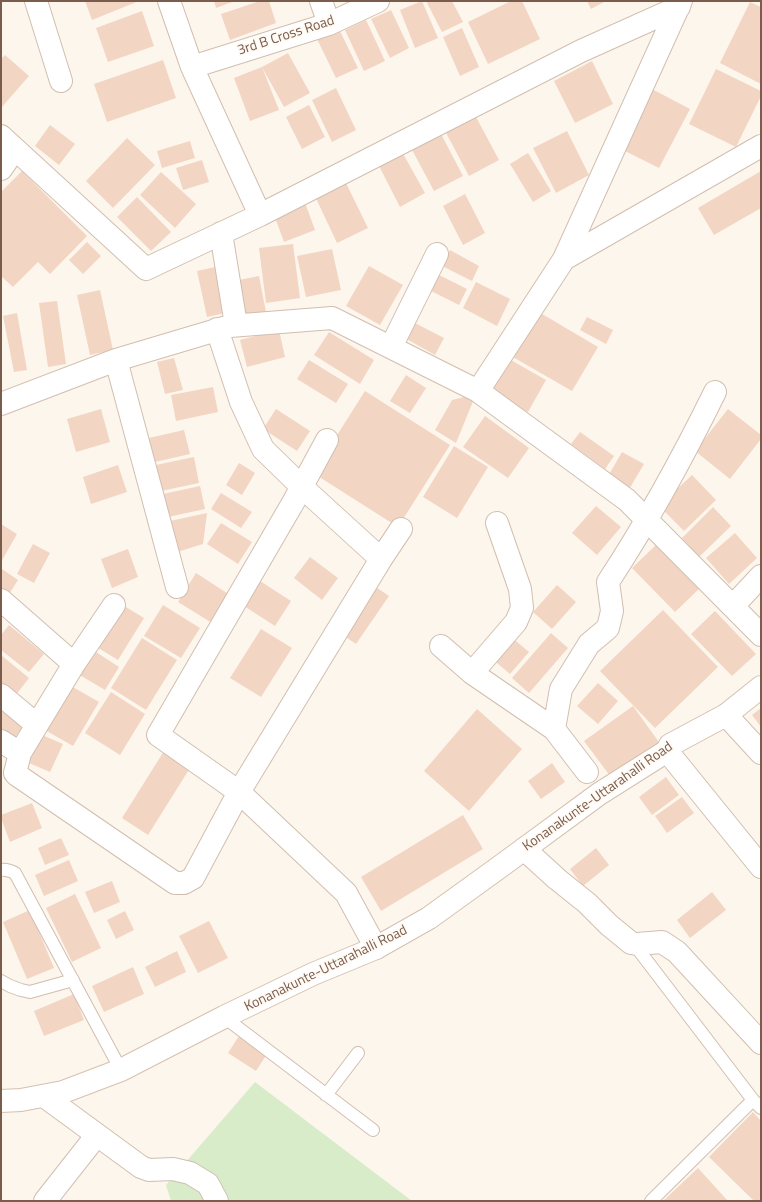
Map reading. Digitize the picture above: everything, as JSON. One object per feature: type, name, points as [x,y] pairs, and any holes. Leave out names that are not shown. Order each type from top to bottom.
[{"type":"street","points":[[36,1],[61,81]]},
{"type":"street","points":[[169,1],[192,67],[260,215]]},
{"type":"street","points":[[321,1],[329,24]]},
{"type":"street","name":"3rd B Cross Road","points":[[192,67],[329,24],[378,1]]},
{"type":"street","points":[[1,169],[8,143],[146,269],[260,215],[580,51],[680,4]]},
{"type":"street","points":[[478,392],[564,259],[680,4]]},
{"type":"street","points":[[564,259],[761,146]]},
{"type":"street","points":[[221,234],[227,327],[241,402],[263,450],[381,558]]},
{"type":"street","points":[[390,347],[437,254]]},
{"type":"street","points":[[1,404],[116,360],[227,327],[332,318],[478,392],[628,500],[761,635]]},
{"type":"street","points":[[116,360],[177,587]]},
{"type":"street","points":[[554,730],[562,689],[589,644],[608,628],[612,611],[608,582],[626,554],[693,436],[715,392]]},
{"type":"street","points":[[327,440],[302,487],[158,735],[239,792],[346,893],[376,948]]},
{"type":"street","points":[[472,673],[516,622],[522,608],[520,589],[497,523]]},
{"type":"street","points":[[114,606],[74,664],[36,724],[20,753],[15,773],[175,883],[184,884],[193,878],[239,792],[381,558],[401,529]]},
{"type":"street","points":[[733,606],[761,576]]},
{"type":"street","points":[[1,600],[74,664]]},
{"type":"street","points":[[441,646],[472,673],[554,730],[587,772]]},
{"type":"street","name":"Konanakunte-Uttarahalli Road","points":[[1,1101],[21,1100],[63,1092],[121,1070],[224,1017],[313,974],[376,948],[429,918],[599,794],[667,751],[670,745],[726,715],[761,687]]},
{"type":"street","points":[[1,695],[36,724]]},
{"type":"street","points":[[726,715],[761,753]]},
{"type":"street","points":[[1,741],[20,753]]},
{"type":"street","points":[[667,751],[761,867]]},
{"type":"street","points":[[524,849],[557,879],[587,903],[622,936],[634,944],[662,942],[677,952],[761,1043]]},
{"type":"street","points":[[44,1096],[141,1167],[149,1170],[173,1169],[190,1173],[208,1184],[217,1201]]},
{"type":"street","points":[[45,1201],[98,1135]]},
{"type":"lane","points":[[1,870],[10,870],[15,873],[121,1070]]},
{"type":"lane","points":[[634,944],[757,1104],[652,1201]]},
{"type":"lane","points":[[1,981],[10,986],[30,992],[73,980]]},
{"type":"lane","points":[[224,1017],[373,1130]]},
{"type":"lane","points":[[326,1095],[358,1053]]},
{"type":"green space","points":[[255,1082],[412,1201],[171,1201],[166,1185]]},
{"type":"building","points":[[85,1],[139,1],[92,20]]},
{"type":"building","points":[[214,1],[235,1],[216,8]]},
{"type":"building","points":[[260,1],[269,1],[276,23],[230,40],[221,14]]},
{"type":"building","points":[[422,1],[438,38],[415,48],[400,10]]},
{"type":"building","points":[[426,1],[452,1],[463,22],[442,32]]},
{"type":"building","points":[[511,1],[522,1],[540,39],[488,64],[468,22]]},
{"type":"building","points":[[587,1],[606,1],[591,9]]},
{"type":"building","points":[[750,2],[761,7],[761,84],[720,63]]},
{"type":"building","points":[[391,10],[409,48],[390,58],[371,19]]},
{"type":"building","points":[[142,11],[154,46],[108,62],[96,28]]},
{"type":"building","points":[[366,20],[385,61],[364,71],[345,30]]},
{"type":"building","points":[[338,27],[358,68],[336,78],[316,37]]},
{"type":"building","points":[[462,28],[479,67],[460,76],[443,37]]},
{"type":"building","points":[[288,53],[310,93],[284,107],[262,67]]},
{"type":"building","points":[[5,55],[29,76],[1,108],[1,59]]},
{"type":"building","points":[[163,60],[176,98],[107,122],[94,84]]},
{"type":"building","points":[[592,61],[613,104],[575,123],[554,81]]},
{"type":"building","points":[[262,67],[279,110],[250,121],[234,78]]},
{"type":"building","points":[[716,69],[761,91],[761,96],[736,147],[689,124]]},
{"type":"building","points":[[336,88],[356,130],[332,142],[312,100]]},
{"type":"building","points":[[650,88],[690,109],[659,168],[619,148]]},
{"type":"building","points":[[309,105],[325,137],[302,149],[286,117]]},
{"type":"building","points":[[475,115],[499,160],[469,176],[445,131]]},
{"type":"building","points":[[50,125],[75,144],[59,165],[35,146]]},
{"type":"building","points":[[439,130],[463,176],[434,191],[410,146]]},
{"type":"building","points":[[567,131],[589,175],[556,193],[533,148]]},
{"type":"building","points":[[127,138],[155,165],[113,208],[86,181]]},
{"type":"building","points":[[190,141],[195,158],[162,168],[157,151]]},
{"type":"building","points":[[401,150],[425,193],[400,207],[377,162]]},
{"type":"building","points":[[528,153],[551,191],[533,202],[510,164]]},
{"type":"building","points":[[202,160],[209,182],[183,190],[176,168]]},
{"type":"building","points":[[22,171],[87,236],[50,274],[38,262],[13,287],[1,276],[1,192]]},
{"type":"building","points":[[761,171],[761,208],[714,235],[698,208]]},
{"type":"building","points":[[161,172],[196,204],[175,228],[140,195]]},
{"type":"building","points":[[343,177],[368,228],[337,243],[313,192]]},
{"type":"building","points":[[465,194],[485,233],[463,245],[443,206]]},
{"type":"building","points":[[137,197],[171,232],[151,251],[117,217]]},
{"type":"building","points":[[304,200],[315,230],[284,242],[273,212]]},
{"type":"building","points":[[87,242],[101,256],[83,274],[69,260]]},
{"type":"building","points":[[293,244],[300,298],[266,303],[259,248]]},
{"type":"building","points":[[332,249],[341,290],[306,297],[297,256]]},
{"type":"building","points":[[450,250],[479,266],[472,281],[442,266]]},
{"type":"building","points":[[224,265],[234,311],[207,317],[197,271]]},
{"type":"building","points":[[369,266],[403,285],[380,325],[346,306]]},
{"type":"building","points":[[435,273],[467,289],[459,305],[427,289]]},
{"type":"building","points":[[259,276],[266,312],[241,318],[234,281]]},
{"type":"building","points":[[476,282],[510,299],[497,326],[463,308]]},
{"type":"building","points":[[100,290],[113,350],[90,355],[77,295]]},
{"type":"building","points":[[57,301],[66,364],[48,367],[39,303]]},
{"type":"building","points":[[537,311],[598,347],[572,391],[511,356]]},
{"type":"building","points":[[17,313],[27,370],[14,372],[3,316]]},
{"type":"building","points":[[587,317],[613,330],[606,344],[580,330]]},
{"type":"building","points":[[411,321],[444,338],[435,355],[403,337]]},
{"type":"building","points":[[279,330],[285,357],[247,367],[240,340]]},
{"type":"building","points":[[329,332],[374,360],[360,384],[314,355]]},
{"type":"building","points":[[504,356],[546,380],[528,412],[486,389]]},
{"type":"building","points":[[174,358],[183,390],[165,394],[157,362]]},
{"type":"building","points":[[309,360],[348,384],[336,403],[297,379]]},
{"type":"building","points":[[406,375],[426,388],[410,413],[390,401]]},
{"type":"building","points":[[213,387],[218,412],[176,421],[171,395]]},
{"type":"building","points":[[365,391],[450,445],[398,527],[313,473]]},
{"type":"building","points":[[476,394],[456,443],[435,430],[452,400]]},
{"type":"building","points":[[101,409],[110,442],[76,452],[67,419]]},
{"type":"building","points":[[276,409],[310,431],[297,451],[263,429]]},
{"type":"building","points":[[728,409],[761,435],[761,439],[730,479],[695,451]]},
{"type":"building","points":[[485,416],[529,448],[508,478],[463,447]]},
{"type":"building","points":[[184,430],[190,454],[155,462],[149,438]]},
{"type":"building","points":[[580,432],[614,456],[605,469],[571,444]]},
{"type":"building","points":[[454,446],[488,467],[457,518],[423,497]]},
{"type":"building","points":[[622,452],[644,464],[628,491],[607,478]]},
{"type":"building","points":[[194,457],[199,483],[161,491],[156,465]]},
{"type":"building","points":[[239,463],[255,473],[242,495],[226,485]]},
{"type":"building","points":[[118,465],[127,492],[91,504],[83,477]]},
{"type":"building","points":[[692,475],[716,500],[684,531],[659,506]]},
{"type":"building","points":[[200,486],[205,509],[168,517],[163,494]]},
{"type":"building","points":[[221,493],[252,512],[241,528],[211,509]]},
{"type":"building","points":[[596,506],[621,527],[597,555],[572,533]]},
{"type":"building","points":[[713,507],[731,526],[699,557],[682,538]]},
{"type":"building","points":[[207,513],[203,544],[177,552],[170,521]]},
{"type":"building","points":[[221,523],[252,542],[238,564],[207,544]]},
{"type":"building","points":[[1,524],[17,534],[1,562]]},
{"type":"building","points":[[735,533],[757,558],[729,584],[706,558]]},
{"type":"building","points":[[33,544],[50,553],[34,583],[17,574]]},
{"type":"building","points":[[657,544],[700,588],[675,612],[632,568]]},
{"type":"building","points":[[128,549],[138,577],[112,588],[101,559]]},
{"type":"building","points":[[310,557],[338,578],[322,600],[294,578]]},
{"type":"building","points":[[2,569],[18,580],[6,599],[1,596]]},
{"type":"building","points":[[196,573],[230,595],[212,623],[178,602]]},
{"type":"building","points":[[260,581],[291,601],[275,626],[244,606]]},
{"type":"building","points":[[370,583],[389,596],[356,644],[337,631]]},
{"type":"building","points":[[557,585],[576,602],[552,629],[533,612]]},
{"type":"building","points":[[121,604],[144,618],[118,660],[95,646]]},
{"type":"building","points":[[163,605],[200,628],[181,658],[144,636]]},
{"type":"building","points":[[663,610],[718,667],[655,728],[600,671]]},
{"type":"building","points":[[715,611],[756,654],[732,676],[691,634]]},
{"type":"building","points":[[9,625],[44,654],[29,672],[1,650],[1,635]]},
{"type":"building","points":[[261,629],[292,648],[261,697],[230,678]]},
{"type":"building","points":[[551,633],[568,648],[529,693],[512,678]]},
{"type":"building","points":[[510,636],[529,652],[510,674],[491,658]]},
{"type":"building","points":[[142,638],[177,660],[146,710],[111,688]]},
{"type":"building","points":[[93,650],[119,667],[105,690],[78,674]]},
{"type":"building","points":[[1,655],[29,678],[15,696],[1,684]]},
{"type":"building","points":[[598,683],[618,701],[598,724],[577,706]]},
{"type":"building","points":[[71,686],[99,702],[73,746],[45,730]]},
{"type":"building","points":[[111,692],[145,714],[120,755],[85,733]]},
{"type":"building","points":[[633,706],[661,745],[613,780],[584,741]]},
{"type":"building","points":[[1,707],[25,724],[12,741],[1,733]]},
{"type":"building","points":[[761,708],[761,727],[752,715]]},
{"type":"building","points":[[477,709],[522,749],[469,811],[424,771]]},
{"type":"building","points":[[35,732],[63,744],[50,772],[22,760]]},
{"type":"building","points":[[164,751],[190,768],[148,835],[122,818]]},
{"type":"building","points":[[552,763],[565,782],[541,799],[528,781]]},
{"type":"building","points":[[666,777],[679,795],[652,815],[639,797]]},
{"type":"building","points":[[682,797],[694,813],[667,833],[655,816]]},
{"type":"building","points":[[32,803],[42,828],[10,842],[1,815]]},
{"type":"building","points":[[463,815],[483,849],[381,911],[361,877]]},
{"type":"building","points":[[61,838],[69,855],[45,865],[38,848]]},
{"type":"building","points":[[596,848],[609,865],[583,886],[570,869]]},
{"type":"building","points":[[69,860],[78,881],[44,896],[35,875]]},
{"type":"building","points":[[112,881],[120,902],[94,913],[85,892]]},
{"type":"building","points":[[712,892],[726,910],[690,938],[677,920]]},
{"type":"building","points":[[75,894],[101,948],[72,962],[46,908]]},
{"type":"building","points":[[30,910],[54,968],[27,979],[3,922]]},
{"type":"building","points":[[125,911],[134,930],[116,939],[107,920]]},
{"type":"building","points":[[209,921],[228,958],[198,973],[179,936]]},
{"type":"building","points":[[177,951],[186,972],[155,987],[145,967]]},
{"type":"building","points":[[133,967],[144,994],[104,1012],[92,986]]},
{"type":"building","points":[[74,994],[84,1020],[44,1036],[34,1011]]},
{"type":"building","points":[[239,1036],[267,1054],[256,1071],[228,1053]]},
{"type":"building","points":[[753,1112],[761,1121],[761,1201],[754,1201],[709,1157]]},
{"type":"building","points":[[698,1168],[728,1201],[663,1201]]}]
